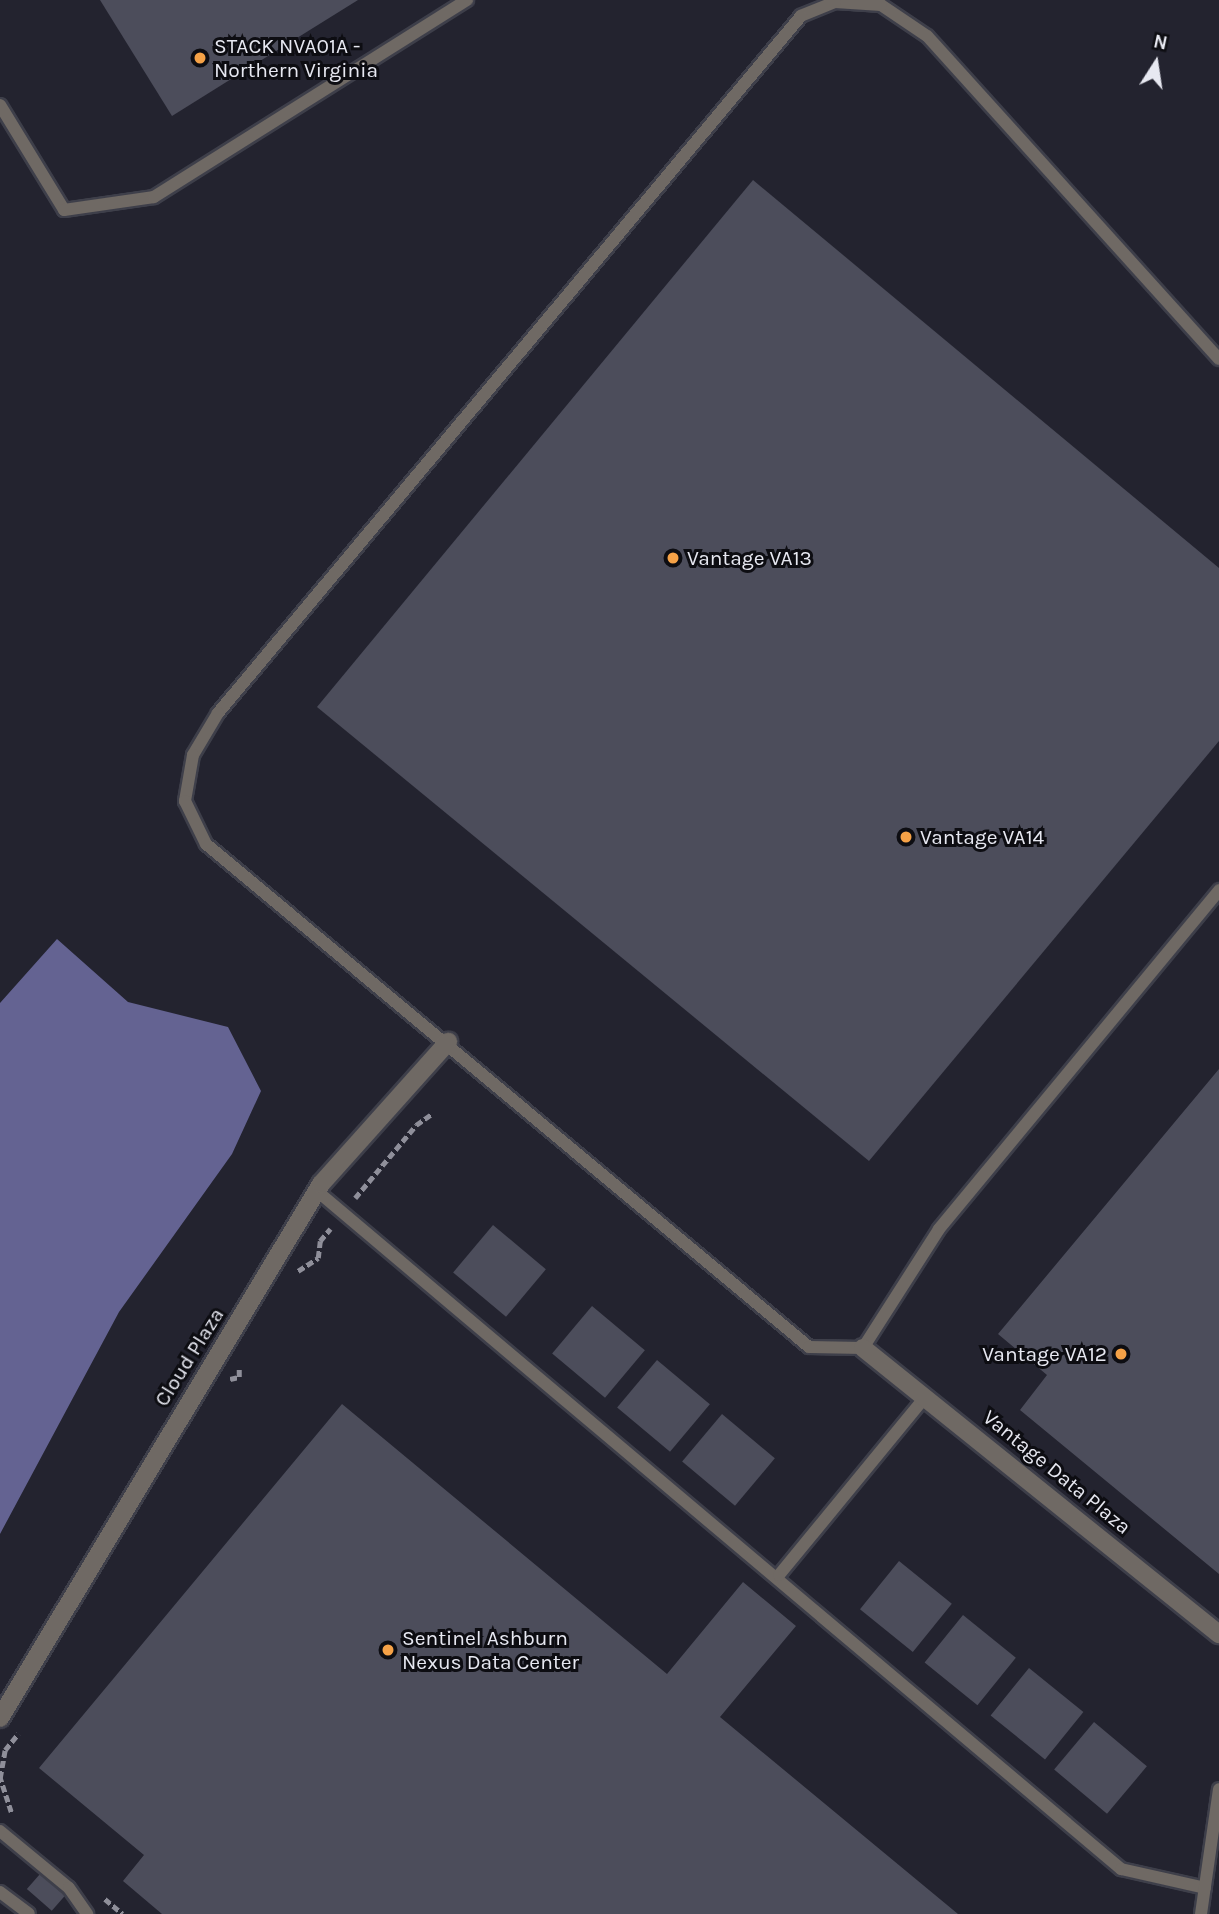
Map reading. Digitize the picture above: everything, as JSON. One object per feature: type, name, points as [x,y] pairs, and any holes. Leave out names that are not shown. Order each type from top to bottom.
[{"type":"street","name":"Cloud Plaza","points":[[0,1718],[317,1191],[448,1042]]},
{"type":"street","name":"Vantage Data Plaza","points":[[863,1348],[1219,1634]]},
{"type":"lane","points":[[0,104],[64,210],[154,197],[467,0]]},
{"type":"lane","points":[[1219,359],[927,36],[881,5],[835,2],[801,16],[218,713],[193,755],[185,801],[206,844],[448,1042],[809,1347],[863,1348],[939,1229],[1219,890]]},
{"type":"lane","points":[[317,1191],[779,1575],[1121,1869],[1205,1888]]},
{"type":"lane","points":[[779,1575],[925,1397]]},
{"type":"lane","points":[[1201,1914],[1219,1789]]},
{"type":"lane","points":[[0,1831],[69,1888],[87,1914]]},
{"type":"lane","points":[[0,1892],[29,1914]]},
{"type":"path","points":[[295,1272],[318,1258],[320,1241],[416,1125],[432,1114]]},
{"type":"path","points":[[227,1380],[239,1377],[244,1353]]},
{"type":"path","points":[[16,1823],[1,1778],[5,1750],[23,1726]]},
{"type":"path","points":[[93,1889],[123,1914]]},
{"type":"water","points":[[57,939],[128,1002],[228,1027],[261,1091],[232,1154],[119,1312],[0,1534],[0,1003]]},
{"type":"building","name":"STACK NVA01A - Northern Virginia","points":[[100,0],[358,0],[172,116]]},
{"type":"building","points":[[753,180],[1219,568],[1219,741],[869,1161],[317,707]]},
{"type":"building","name":"Vantage VA12","points":[[1219,1069],[1219,1574],[1020,1410],[1047,1375],[998,1334]]},
{"type":"building","points":[[493,1225],[546,1269],[506,1317],[453,1272]]},
{"type":"building","points":[[592,1306],[645,1350],[605,1398],[552,1353]]},
{"type":"building","points":[[657,1360],[710,1404],[670,1452],[617,1407]]},
{"type":"building","name":"Sentinel Ashburn Nexus Data Center","points":[[342,1404],[667,1674],[743,1582],[796,1626],[720,1717],[958,1914],[162,1914],[123,1881],[144,1855],[39,1768]]},
{"type":"building","points":[[722,1414],[775,1458],[735,1506],[682,1461]]},
{"type":"building","points":[[899,1561],[952,1604],[913,1652],[860,1609]]},
{"type":"building","points":[[963,1615],[1016,1658],[977,1705],[925,1662]]},
{"type":"building","points":[[1029,1668],[1083,1712],[1045,1759],[991,1715]]},
{"type":"building","points":[[1094,1722],[1147,1766],[1107,1814],[1054,1769]]},
{"type":"building","points":[[40,1874],[65,1896],[52,1911],[27,1889]]},
{"type":"place","name":"STACK NVA01A - Northern Virginia","points":[[200,58]]},
{"type":"place","name":"Vantage VA13","points":[[673,558]]},
{"type":"place","name":"Vantage VA14","points":[[906,837]]},
{"type":"place","name":"Vantage VA12","points":[[1121,1354]]},
{"type":"place","name":"Sentinel Ashburn Nexus Data Center","points":[[388,1650]]}]
